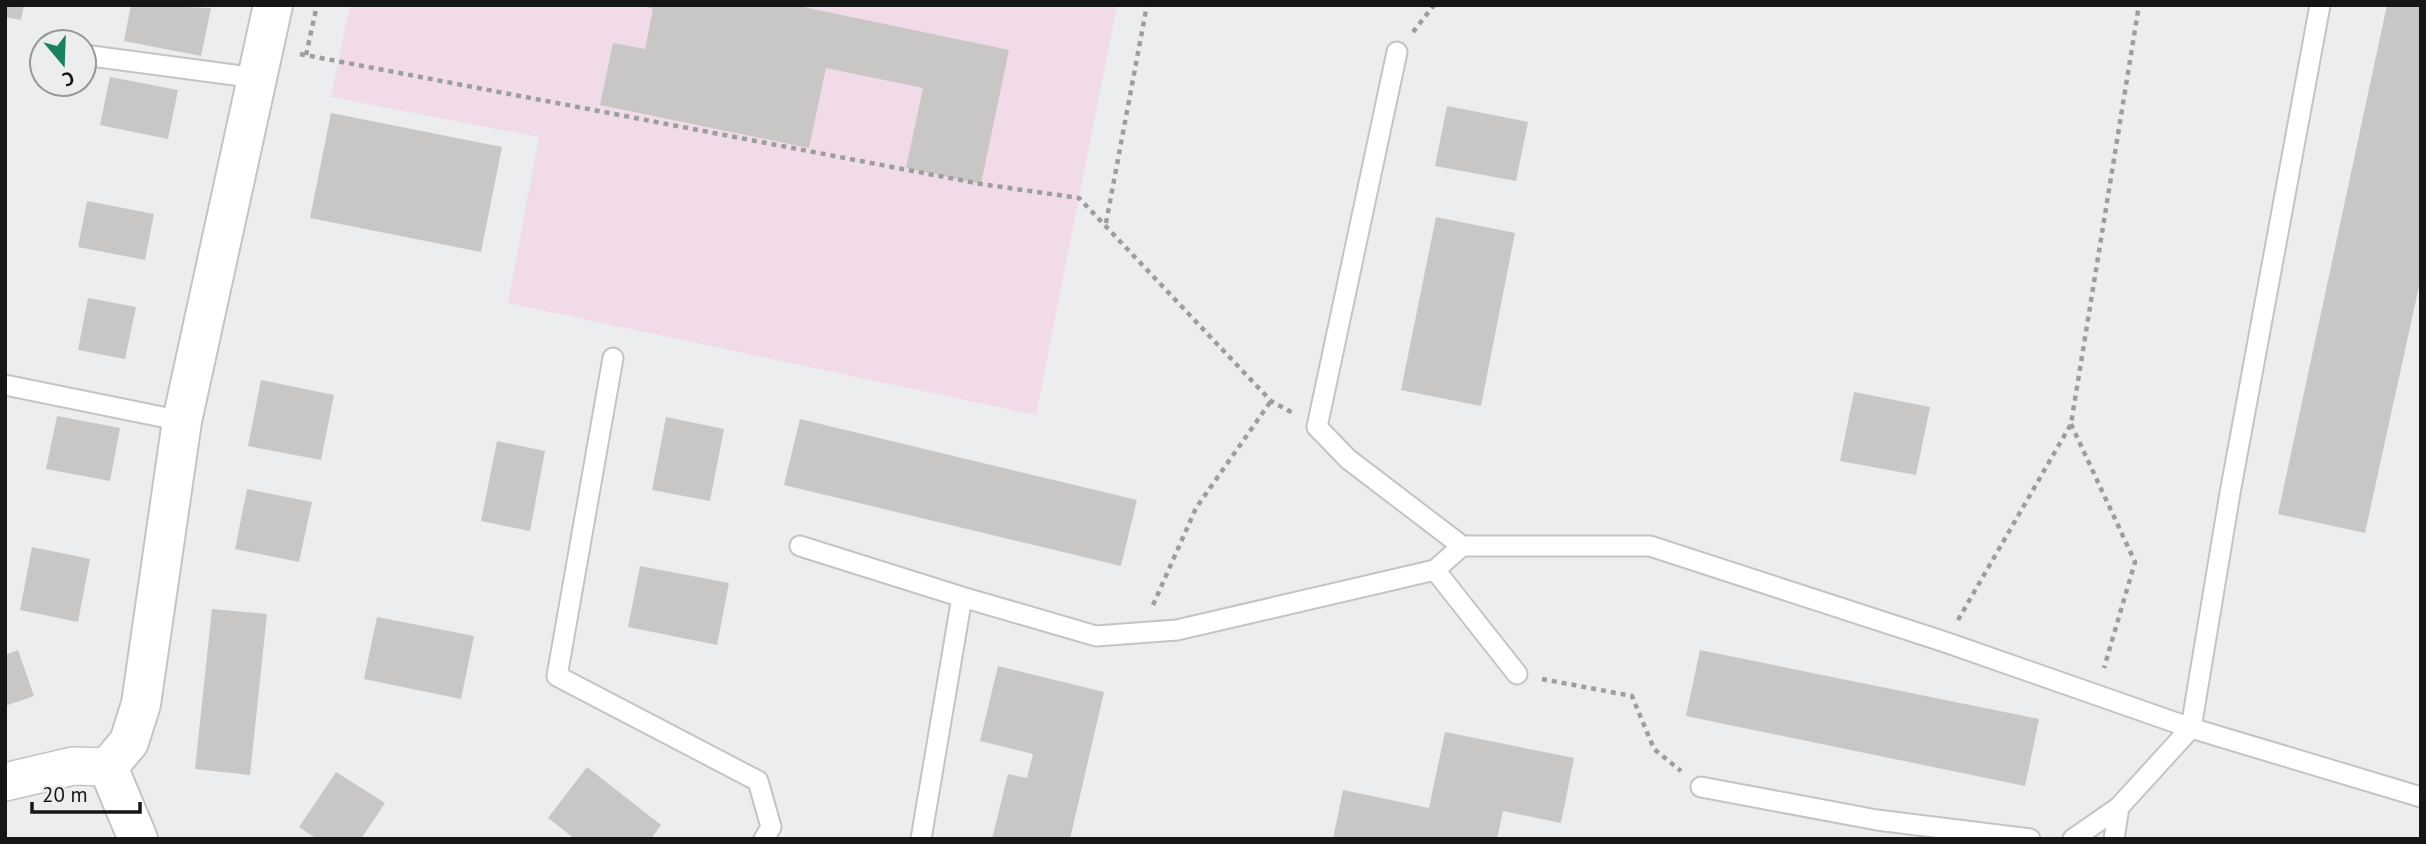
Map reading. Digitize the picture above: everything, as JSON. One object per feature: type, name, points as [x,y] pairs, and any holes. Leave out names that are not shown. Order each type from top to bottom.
[{"type":"street","points":[[108,767],[129,742],[141,704],[181,421],[273,5]]},
{"type":"street","points":[[5,782],[73,766],[108,767]]},
{"type":"street","points":[[108,767],[138,839]]},
{"type":"lane","points":[[2073,839],[2119,807],[2191,728],[2230,493],[2320,5]]},
{"type":"lane","points":[[1397,52],[1317,427],[1348,459],[1462,546],[1650,546],[2097,693],[2191,728],[2421,797]]},
{"type":"lane","points":[[98,56],[261,62]]},
{"type":"lane","points":[[613,358],[557,677],[758,781],[771,827],[764,839]]},
{"type":"lane","points":[[5,385],[181,421]]},
{"type":"lane","points":[[800,546],[1096,636],[1203,624],[1435,570],[1462,546]]},
{"type":"lane","points":[[1435,570],[1517,674]]},
{"type":"lane","points":[[921,839],[962,597]]},
{"type":"lane","points":[[1700,787],[1875,829],[2030,839]]},
{"type":"lane","points":[[2114,839],[2119,807]]},
{"type":"path","points":[[306,55],[317,5]]},
{"type":"path","points":[[1106,223],[1147,5]]},
{"type":"path","points":[[1945,642],[2071,424],[2139,5]]},
{"type":"path","points":[[261,62],[306,55],[981,184],[1079,198],[1106,223],[1271,401],[1317,427]]},
{"type":"path","points":[[1146,632],[1154,597],[1196,509],[1271,401]]},
{"type":"path","points":[[2071,424],[2135,562],[2097,693]]},
{"type":"path","points":[[1517,674],[1632,696],[1654,748],[1700,787]]},
{"type":"shaded area","points":[[350,5],[1117,5],[1036,415],[508,303],[539,137],[331,97]]},
{"type":"building","points":[[5,5],[24,5],[21,20],[5,17]]},
{"type":"building","points":[[131,5],[211,8],[201,56],[124,41]]},
{"type":"building","points":[[642,5],[794,5],[1009,50],[981,184],[906,168],[923,88],[826,68],[809,148],[600,105],[613,43],[645,49],[653,9]]},
{"type":"building","points":[[2387,5],[2421,5],[2421,277],[2365,533],[2278,514]]},
{"type":"building","points":[[110,77],[178,90],[168,139],[100,125]]},
{"type":"building","points":[[1447,106],[1528,122],[1516,181],[1435,166]]},
{"type":"building","points":[[331,113],[502,147],[481,252],[310,218]]},
{"type":"building","points":[[87,201],[154,214],[145,260],[78,247]]},
{"type":"building","points":[[1436,217],[1515,233],[1481,406],[1401,390]]},
{"type":"building","points":[[88,298],[136,307],[125,359],[78,350]]},
{"type":"building","points":[[261,380],[334,395],[321,460],[248,446]]},
{"type":"building","points":[[1854,392],[1930,407],[1916,475],[1840,461]]},
{"type":"building","points":[[57,416],[120,428],[110,481],[46,469]]},
{"type":"building","points":[[666,417],[724,429],[710,501],[652,490]]},
{"type":"building","points":[[800,419],[1137,500],[1121,566],[784,485]]},
{"type":"building","points":[[497,441],[545,451],[530,531],[481,521]]},
{"type":"building","points":[[247,489],[312,502],[299,562],[235,549]]},
{"type":"building","points":[[32,547],[90,559],[78,622],[20,610]]},
{"type":"building","points":[[640,566],[729,583],[717,645],[628,627]]},
{"type":"building","points":[[212,609],[267,614],[250,775],[195,769]]},
{"type":"building","points":[[377,617],[474,636],[461,699],[364,679]]},
{"type":"building","points":[[18,650],[34,696],[5,706],[5,655]]},
{"type":"building","points":[[1700,650],[2039,719],[2025,786],[1686,716]]},
{"type":"building","points":[[998,666],[1104,692],[1070,839],[992,839],[1008,774],[1027,778],[1033,754],[980,741]]},
{"type":"building","points":[[1445,732],[1574,758],[1561,823],[1503,811],[1497,839],[1333,839],[1343,790],[1429,808]]},
{"type":"building","points":[[587,767],[661,825],[651,839],[575,839],[548,818]]},
{"type":"building","points":[[336,772],[385,803],[361,839],[317,839],[299,827]]}]
